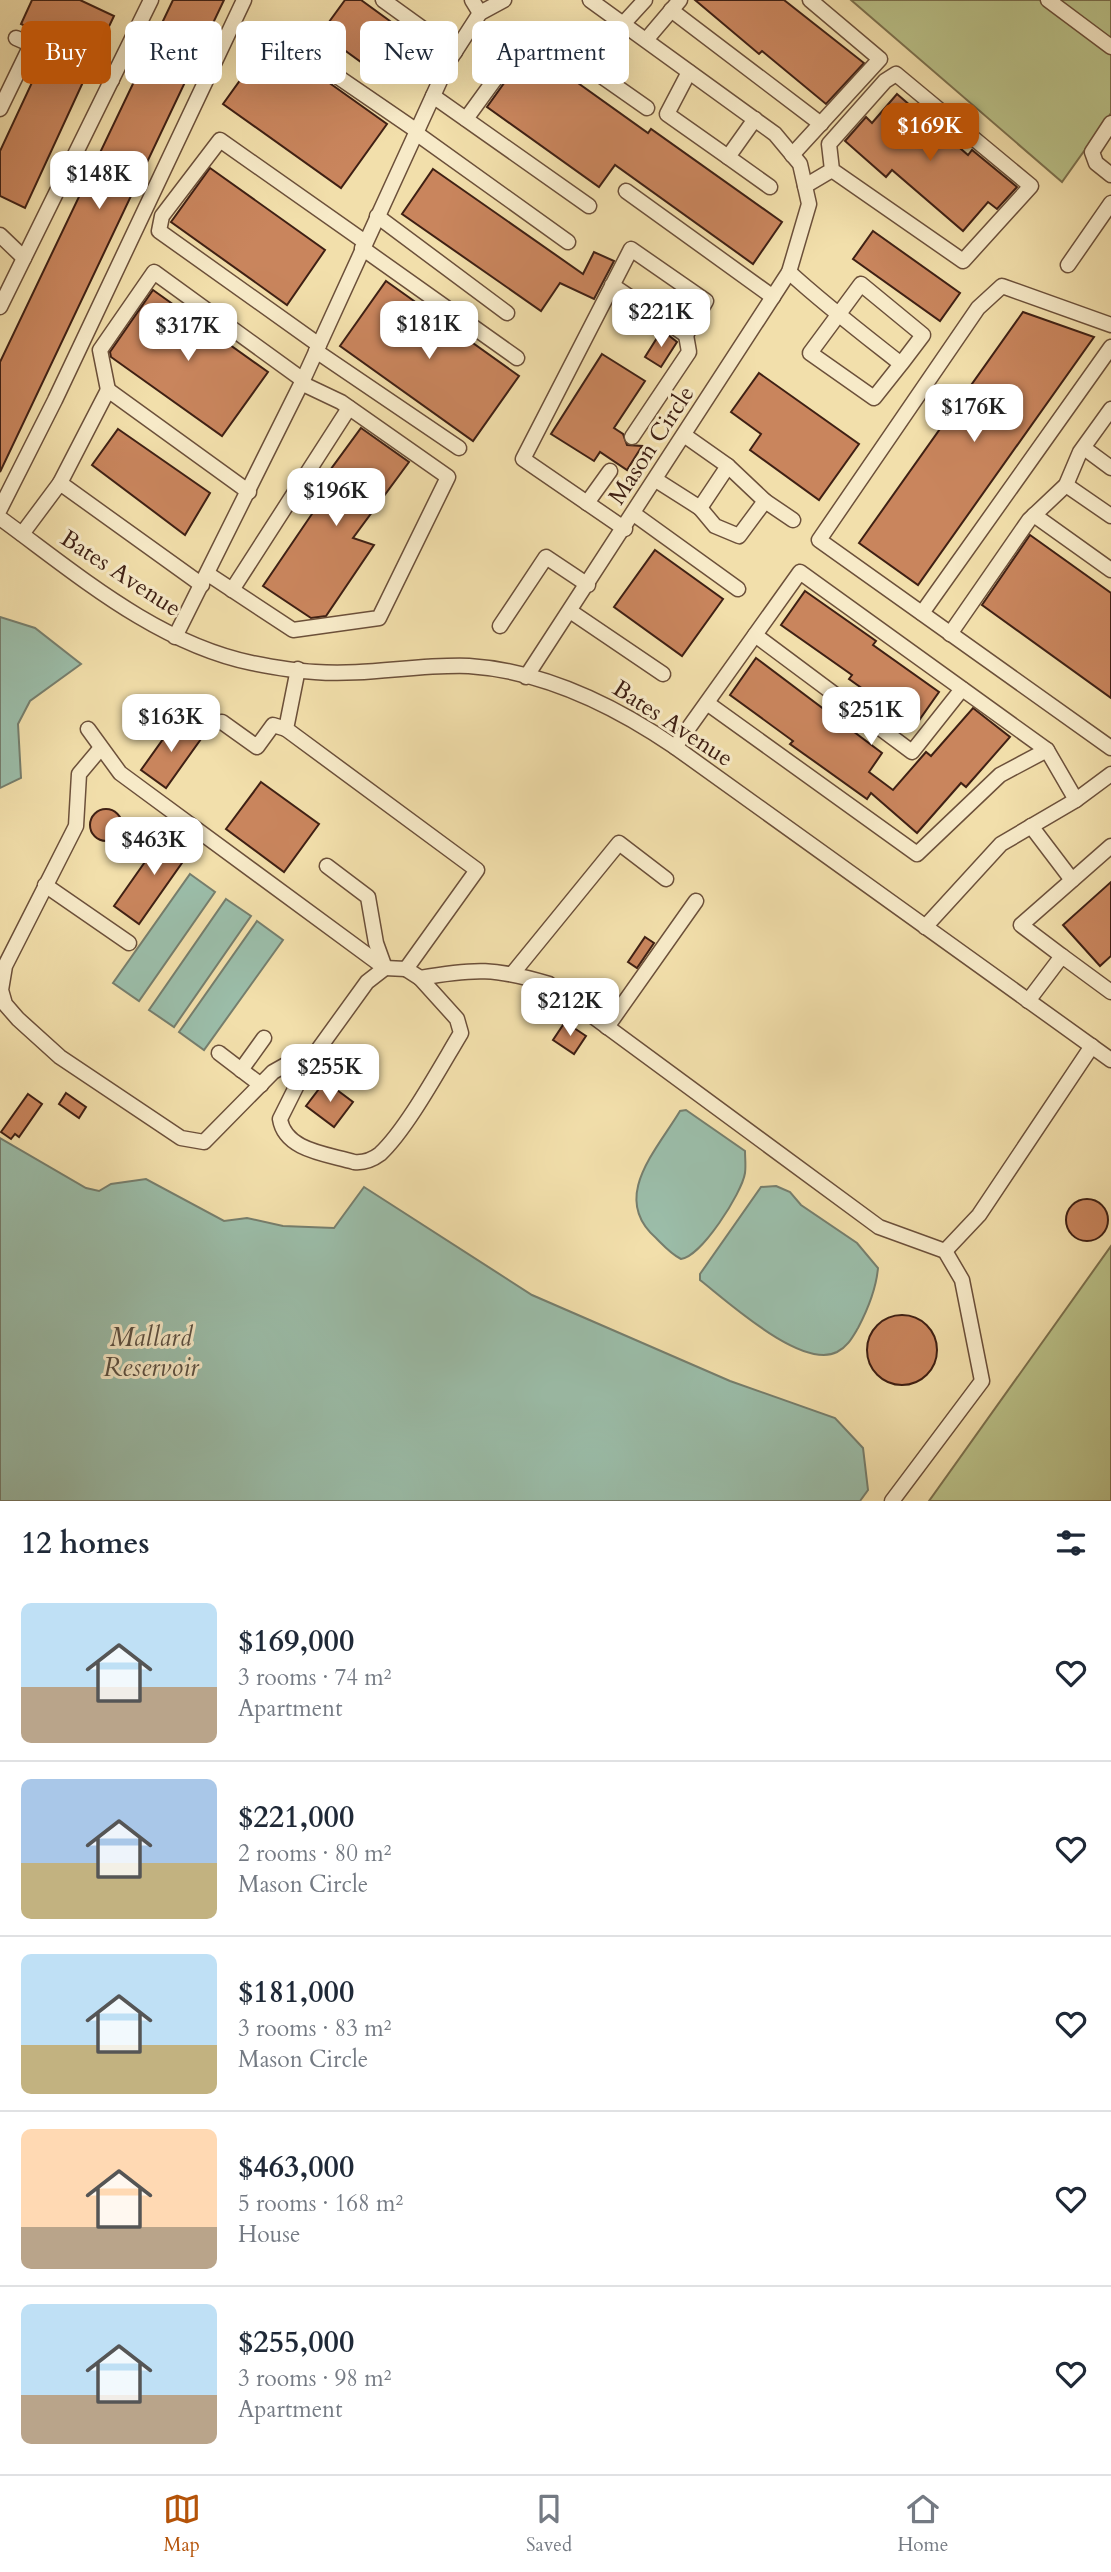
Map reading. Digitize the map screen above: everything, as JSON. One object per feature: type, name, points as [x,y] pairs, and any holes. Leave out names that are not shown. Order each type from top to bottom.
[{"type":"street","points":[[0,307],[151,0]]},
{"type":"street","points":[[0,509],[61,387],[244,0]]},
{"type":"street","points":[[383,0],[412,21]]},
{"type":"street","points":[[472,0],[480,13]]},
{"type":"street","points":[[458,47],[480,13],[504,0]]},
{"type":"street","name":"Mason Circle","points":[[590,0],[619,21]]},
{"type":"street","points":[[626,21],[645,0]]},
{"type":"street","points":[[792,155],[880,59],[810,0]]},
{"type":"street","points":[[1048,0],[1111,47]]},
{"type":"street","points":[[646,40],[675,5],[821,124]]},
{"type":"street","name":"Mason Circle","points":[[526,677],[625,529],[789,272],[810,204],[800,164],[775,134],[629,28]]},
{"type":"street","points":[[466,119],[530,31],[540,33],[647,108]]},
{"type":"street","points":[[16,38],[21,40]]},
{"type":"street","points":[[0,109],[21,66]]},
{"type":"street","points":[[689,72],[667,114],[770,187]]},
{"type":"street","points":[[896,74],[1031,186],[963,261],[832,170],[829,144],[885,81],[896,74]]},
{"type":"street","points":[[346,83],[568,242]]},
{"type":"street","points":[[175,636],[302,382],[439,84]]},
{"type":"street","points":[[433,96],[589,206]]},
{"type":"street","points":[[728,157],[755,119]]},
{"type":"street","points":[[1111,123],[1095,146],[1092,158],[1111,175]]},
{"type":"street","points":[[459,448],[317,348],[159,231],[162,216],[220,140],[517,358]]},
{"type":"street","points":[[805,186],[832,170]]},
{"type":"street","points":[[626,191],[773,297]]},
{"type":"street","points":[[1068,265],[1111,203]]},
{"type":"street","points":[[377,216],[507,313]]},
{"type":"street","points":[[0,235],[24,258]]},
{"type":"street","points":[[625,529],[523,459],[631,249],[706,301],[686,335],[689,352],[632,437]]},
{"type":"street","points":[[22,534],[60,483],[108,390],[100,350],[155,272],[302,382],[349,408],[448,477],[379,618],[293,631],[232,590],[205,580],[60,483]]},
{"type":"street","points":[[789,272],[838,315],[901,364]]},
{"type":"street","points":[[612,285],[686,335]]},
{"type":"street","points":[[861,285],[923,335],[874,398],[810,353],[838,315],[861,285]]},
{"type":"street","points":[[1111,324],[1002,286],[978,308],[819,540],[1111,748]]},
{"type":"street","points":[[922,613],[1111,347]]},
{"type":"street","points":[[108,390],[249,492]]},
{"type":"street","points":[[232,590],[349,408]]},
{"type":"street","points":[[950,634],[1034,515],[1066,485],[1084,448],[1111,410]]},
{"type":"street","points":[[684,435],[727,466],[765,501],[793,520]]},
{"type":"street","points":[[1084,448],[1111,468]]},
{"type":"street","points":[[701,508],[727,466]]},
{"type":"street","points":[[587,503],[610,471]]},
{"type":"street","points":[[656,480],[701,508],[715,526],[738,537],[765,501]]},
{"type":"street","points":[[1066,485],[1111,516]]},
{"type":"street","points":[[634,514],[738,589]]},
{"type":"street","points":[[1034,515],[1111,570]]},
{"type":"street","name":"Bates Avenue","points":[[0,518],[130,611],[175,636],[251,662],[316,673],[472,667],[526,677],[602,702],[675,747],[1111,1060]]},
{"type":"street","points":[[500,626],[547,556],[588,585]]},
{"type":"street","points":[[675,747],[800,572],[1047,750],[1076,800]]},
{"type":"street","points":[[570,611],[663,674]]},
{"type":"street","points":[[755,635],[912,752],[962,689]]},
{"type":"street","points":[[286,729],[298,670]]},
{"type":"street","points":[[707,703],[917,855],[1000,775],[1047,750]]},
{"type":"street","points":[[222,722],[257,747],[273,725],[286,729],[477,870],[406,969]]},
{"type":"street","points":[[88,729],[120,773],[385,968],[406,969],[420,978],[457,1019],[461,1033],[432,1080],[378,1155],[362,1163],[354,1162],[298,1145],[288,1138],[280,1119],[307,1065],[367,982],[385,968]]},
{"type":"street","points":[[100,749],[79,774],[76,826],[1,978],[5,1004],[60,1057],[95,1083],[181,1138],[196,1143],[209,1139],[273,1072],[289,1063],[307,1065]]},
{"type":"street","points":[[925,927],[1001,844],[1076,800],[1111,774]]},
{"type":"street","points":[[1031,826],[1072,880]]},
{"type":"street","points":[[513,973],[619,843],[666,879]]},
{"type":"street","points":[[1108,984],[1062,956],[1021,925],[1111,846]]},
{"type":"street","points":[[327,866],[368,897],[376,943],[385,968]]},
{"type":"street","points":[[45,885],[129,943]]},
{"type":"street","points":[[607,1027],[696,901]]},
{"type":"street","points":[[1028,1001],[1062,956]]},
{"type":"street","points":[[420,978],[469,969],[513,973],[549,984],[879,1227],[945,1251],[962,1280],[982,1381],[896,1498]]},
{"type":"street","points":[[241,1070],[264,1038]]},
{"type":"street","points":[[945,1251],[979,1215],[1091,1046]]},
{"type":"street","points":[[219,1053],[261,1085]]},
{"type":"green space","points":[[851,0],[1111,0],[1111,113],[1062,182]]},
{"type":"green space","points":[[1111,1246],[1111,1501],[929,1501]]},
{"type":"water","points":[[0,617],[35,628],[81,664],[30,701],[18,724],[21,778],[0,788]]},
{"type":"water","points":[[190,874],[215,892],[139,1001],[113,983]]},
{"type":"water","points":[[226,899],[251,916],[174,1027],[149,1010]]},
{"type":"water","points":[[257,921],[283,940],[204,1050],[179,1032]]},
{"type":"water","points":[[686,1110],[745,1151],[745,1173],[737,1195],[719,1223],[699,1248],[681,1259],[665,1247],[643,1223],[637,1207],[637,1191],[650,1158],[680,1111]]},
{"type":"water","name":"Mallard Reservoir","points":[[0,1138],[86,1188],[99,1191],[111,1184],[146,1179],[224,1221],[247,1218],[283,1226],[334,1228],[364,1187],[532,1295],[730,1381],[835,1418],[863,1448],[868,1490],[860,1501],[0,1501]]},
{"type":"water","points":[[776,1186],[790,1192],[801,1205],[857,1243],[878,1268],[873,1292],[862,1321],[849,1342],[837,1352],[822,1355],[785,1343],[746,1317],[700,1280],[700,1274],[761,1187]]},
{"type":"building","points":[[32,0],[80,0],[114,16],[111,22],[22,21]]},
{"type":"building","points":[[173,0],[224,0],[214,21],[163,21]]},
{"type":"building","points":[[345,0],[361,0],[390,21],[360,21],[360,61],[346,51],[346,21],[330,21]]},
{"type":"building","points":[[695,0],[784,0],[864,63],[826,104],[762,51],[759,54]]},
{"type":"building","points":[[31,84],[82,84],[25,208],[0,196],[0,151]]},
{"type":"building","points":[[133,84],[184,84],[0,472],[0,362]]},
{"type":"building","points":[[237,84],[331,84],[387,124],[341,188],[223,104]]},
{"type":"building","points":[[503,84],[579,84],[648,133],[651,129],[782,222],[753,264],[615,165],[599,187],[487,107]]},
{"type":"building","points":[[897,94],[968,155],[972,150],[1017,187],[997,209],[988,202],[963,231],[892,170],[886,177],[845,141],[866,117],[872,123]]},
{"type":"building","points":[[210,168],[325,250],[287,305],[171,222]]},
{"type":"building","points":[[433,169],[583,274],[594,252],[614,261],[594,299],[560,283],[541,311],[402,214]]},
{"type":"building","points":[[873,231],[960,293],[940,321],[853,259]]},
{"type":"building","points":[[386,281],[519,376],[473,441],[340,346]]},
{"type":"building","points":[[153,290],[268,372],[222,436],[111,357],[110,352]]},
{"type":"building","points":[[1023,312],[1094,337],[918,585],[859,543]]},
{"type":"building","points":[[662,330],[677,342],[661,367],[645,357]]},
{"type":"building","points":[[602,354],[645,381],[614,428],[623,434],[627,445],[642,446],[627,470],[600,452],[594,461],[551,434]]},
{"type":"building","points":[[759,373],[859,444],[819,500],[750,450],[761,434],[731,412]]},
{"type":"building","points":[[361,428],[409,462],[353,538],[374,545],[326,616],[311,618],[263,586],[314,511],[309,499]]},
{"type":"building","points":[[118,429],[210,493],[185,535],[92,465]]},
{"type":"building","points":[[1030,535],[1111,593],[1111,698],[982,605]]},
{"type":"building","points":[[655,550],[723,599],[682,656],[614,607]]},
{"type":"building","points":[[805,591],[876,641],[873,645],[939,692],[915,726],[849,679],[852,675],[781,625]]},
{"type":"building","points":[[756,658],[882,753],[869,772],[893,790],[926,752],[931,756],[973,708],[1010,737],[966,787],[961,783],[917,833],[871,793],[867,799],[790,744],[793,741],[730,695]]},
{"type":"building","points":[[176,721],[201,739],[166,788],[141,770]]},
{"type":"building","points":[[261,782],[319,824],[284,872],[226,829]]},
{"type":"building","points":[[106,809],[117,814],[122,825],[117,836],[106,841],[95,836],[90,825],[95,814]]},
{"type":"building","points":[[178,831],[196,843],[139,924],[114,906],[159,842],[166,848]]},
{"type":"building","points":[[1111,882],[1111,956],[1100,966],[1063,925]]},
{"type":"building","points":[[645,937],[654,943],[637,968],[628,962]]},
{"type":"building","points":[[565,1022],[586,1036],[574,1054],[553,1040]]},
{"type":"building","points":[[325,1081],[353,1102],[334,1127],[306,1106]]},
{"type":"building","points":[[66,1093],[86,1107],[79,1118],[59,1104]]},
{"type":"building","points":[[28,1094],[42,1104],[19,1137],[15,1134],[11,1139],[1,1132]]},
{"type":"building","points":[[1087,1199],[1102,1205],[1108,1220],[1102,1235],[1087,1241],[1072,1235],[1066,1220],[1072,1205]]},
{"type":"building","points":[[902,1315],[927,1325],[937,1350],[927,1375],[902,1385],[877,1375],[867,1350],[877,1325]]}]
